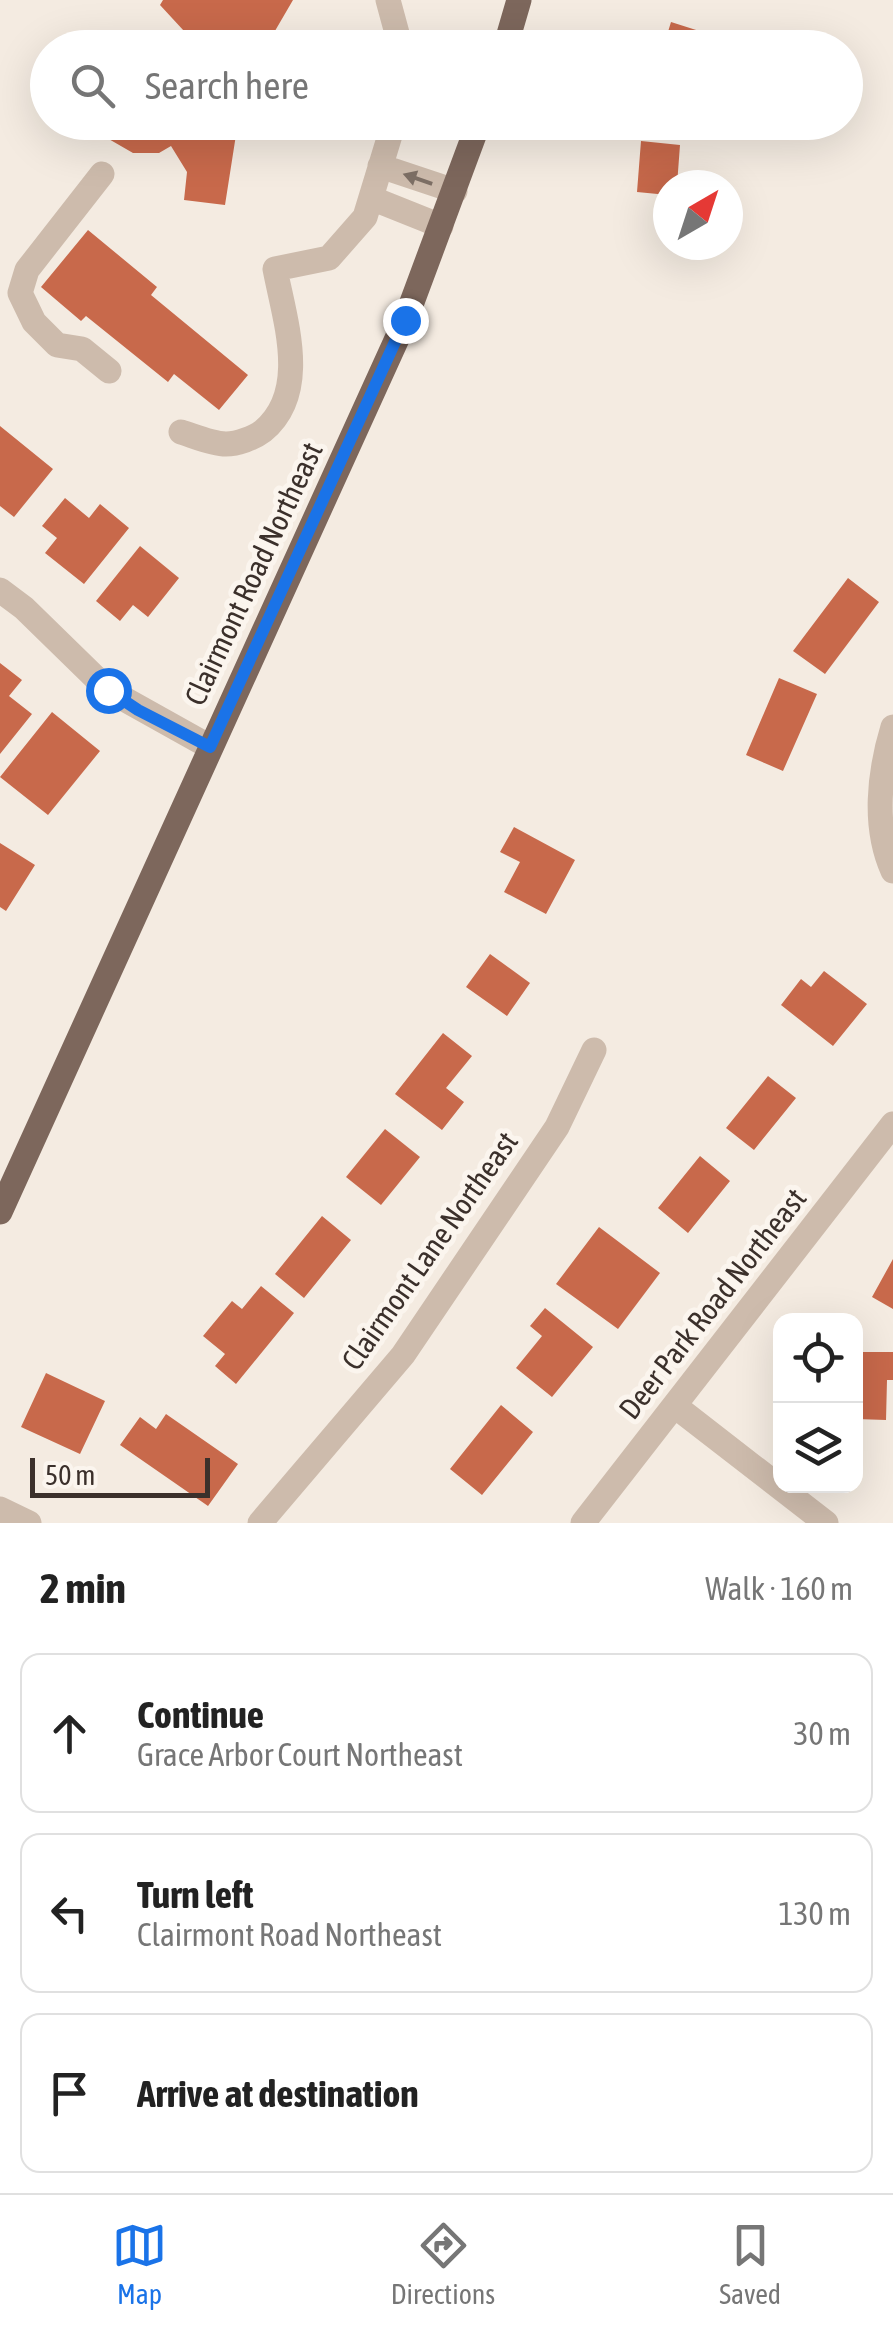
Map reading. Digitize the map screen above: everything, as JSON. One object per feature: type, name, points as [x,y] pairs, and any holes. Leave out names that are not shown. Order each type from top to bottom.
[{"type":"main road","points":[[510,30],[519,0]]},
{"type":"main road","name":"Clairmont Road Northeast","points":[[0,1212],[405,320],[474,140]]},
{"type":"street","points":[[388,0],[396,30]]},
{"type":"street","points":[[181,432],[226,444],[256,437],[273,423],[287,396],[291,371],[275,269],[329,258],[365,217],[388,140]]},
{"type":"street","points":[[380,166],[455,192]]},
{"type":"street","points":[[102,174],[28,270],[20,292],[34,322],[57,345],[82,349],[109,370]]},
{"type":"street","points":[[370,198],[442,226]]},
{"type":"street","points":[[0,590],[24,608],[108,690],[210,747]]},
{"type":"street","points":[[893,727],[884,754],[880,817],[884,850],[893,871]]},
{"type":"street","name":"Clairmont Lane Northeast","points":[[260,1523],[402,1355],[557,1127],[594,1050]]},
{"type":"street","name":"Deer Park Road Northeast","points":[[583,1523],[893,1124]]},
{"type":"street","points":[[675,1406],[826,1523]]},
{"type":"street","points":[[0,1509],[29,1523]]},
{"type":"building","points":[[163,0],[293,0],[276,30],[183,30],[160,5]]},
{"type":"building","points":[[671,22],[696,30],[669,30]]},
{"type":"building","points":[[110,140],[235,140],[225,205],[184,200],[187,172],[171,146],[159,153],[133,153]]},
{"type":"building","points":[[641,141],[680,145],[678,170],[653,170],[653,194],[637,192]]},
{"type":"building","points":[[88,230],[157,287],[151,295],[248,375],[219,410],[174,374],[168,382],[86,316],[81,321],[41,287]]},
{"type":"building","points":[[0,426],[53,469],[14,517],[0,506]]},
{"type":"building","points":[[65,498],[89,518],[100,504],[129,528],[84,584],[45,553],[57,538],[42,526]]},
{"type":"building","points":[[140,546],[179,578],[148,617],[133,605],[120,621],[96,601]]},
{"type":"building","points":[[848,578],[879,602],[825,674],[793,651]]},
{"type":"building","points":[[0,663],[22,680],[9,696],[32,714],[0,754]]},
{"type":"building","points":[[779,678],[817,694],[783,771],[746,755]]},
{"type":"building","points":[[52,712],[100,751],[48,815],[0,777]]},
{"type":"building","points":[[514,827],[575,860],[546,914],[504,892],[520,862],[500,852]]},
{"type":"building","points":[[0,843],[35,865],[6,911],[0,907]]},
{"type":"building","points":[[490,954],[530,983],[507,1016],[466,987]]},
{"type":"building","points":[[824,971],[867,1004],[833,1046],[781,1005],[801,979],[811,987]]},
{"type":"building","points":[[443,1033],[472,1056],[446,1088],[464,1102],[442,1130],[395,1094]]},
{"type":"building","points":[[768,1076],[796,1098],[754,1150],[726,1128]]},
{"type":"building","points":[[385,1129],[420,1157],[381,1205],[346,1177]]},
{"type":"building","points":[[700,1156],[730,1181],[688,1233],[658,1208]]},
{"type":"building","points":[[322,1216],[351,1240],[304,1298],[275,1274]]},
{"type":"building","points":[[599,1227],[660,1273],[618,1329],[556,1284]]},
{"type":"building","points":[[893,1259],[893,1309],[872,1297]]},
{"type":"building","points":[[261,1286],[294,1313],[236,1384],[215,1366],[225,1354],[203,1336],[232,1301],[242,1309]]},
{"type":"building","points":[[545,1308],[593,1347],[552,1397],[516,1368],[542,1336],[530,1326]]},
{"type":"building","points":[[863,1352],[893,1352],[893,1380],[887,1380],[886,1420],[863,1419]]},
{"type":"building","points":[[46,1373],[105,1401],[80,1454],[21,1427]]},
{"type":"building","points":[[501,1405],[533,1432],[482,1495],[450,1469]]},
{"type":"building","points":[[166,1414],[238,1464],[208,1506],[120,1445],[140,1417],[156,1429]]},
{"type":"route","points":[[108,690],[210,747],[405,320]]}]
